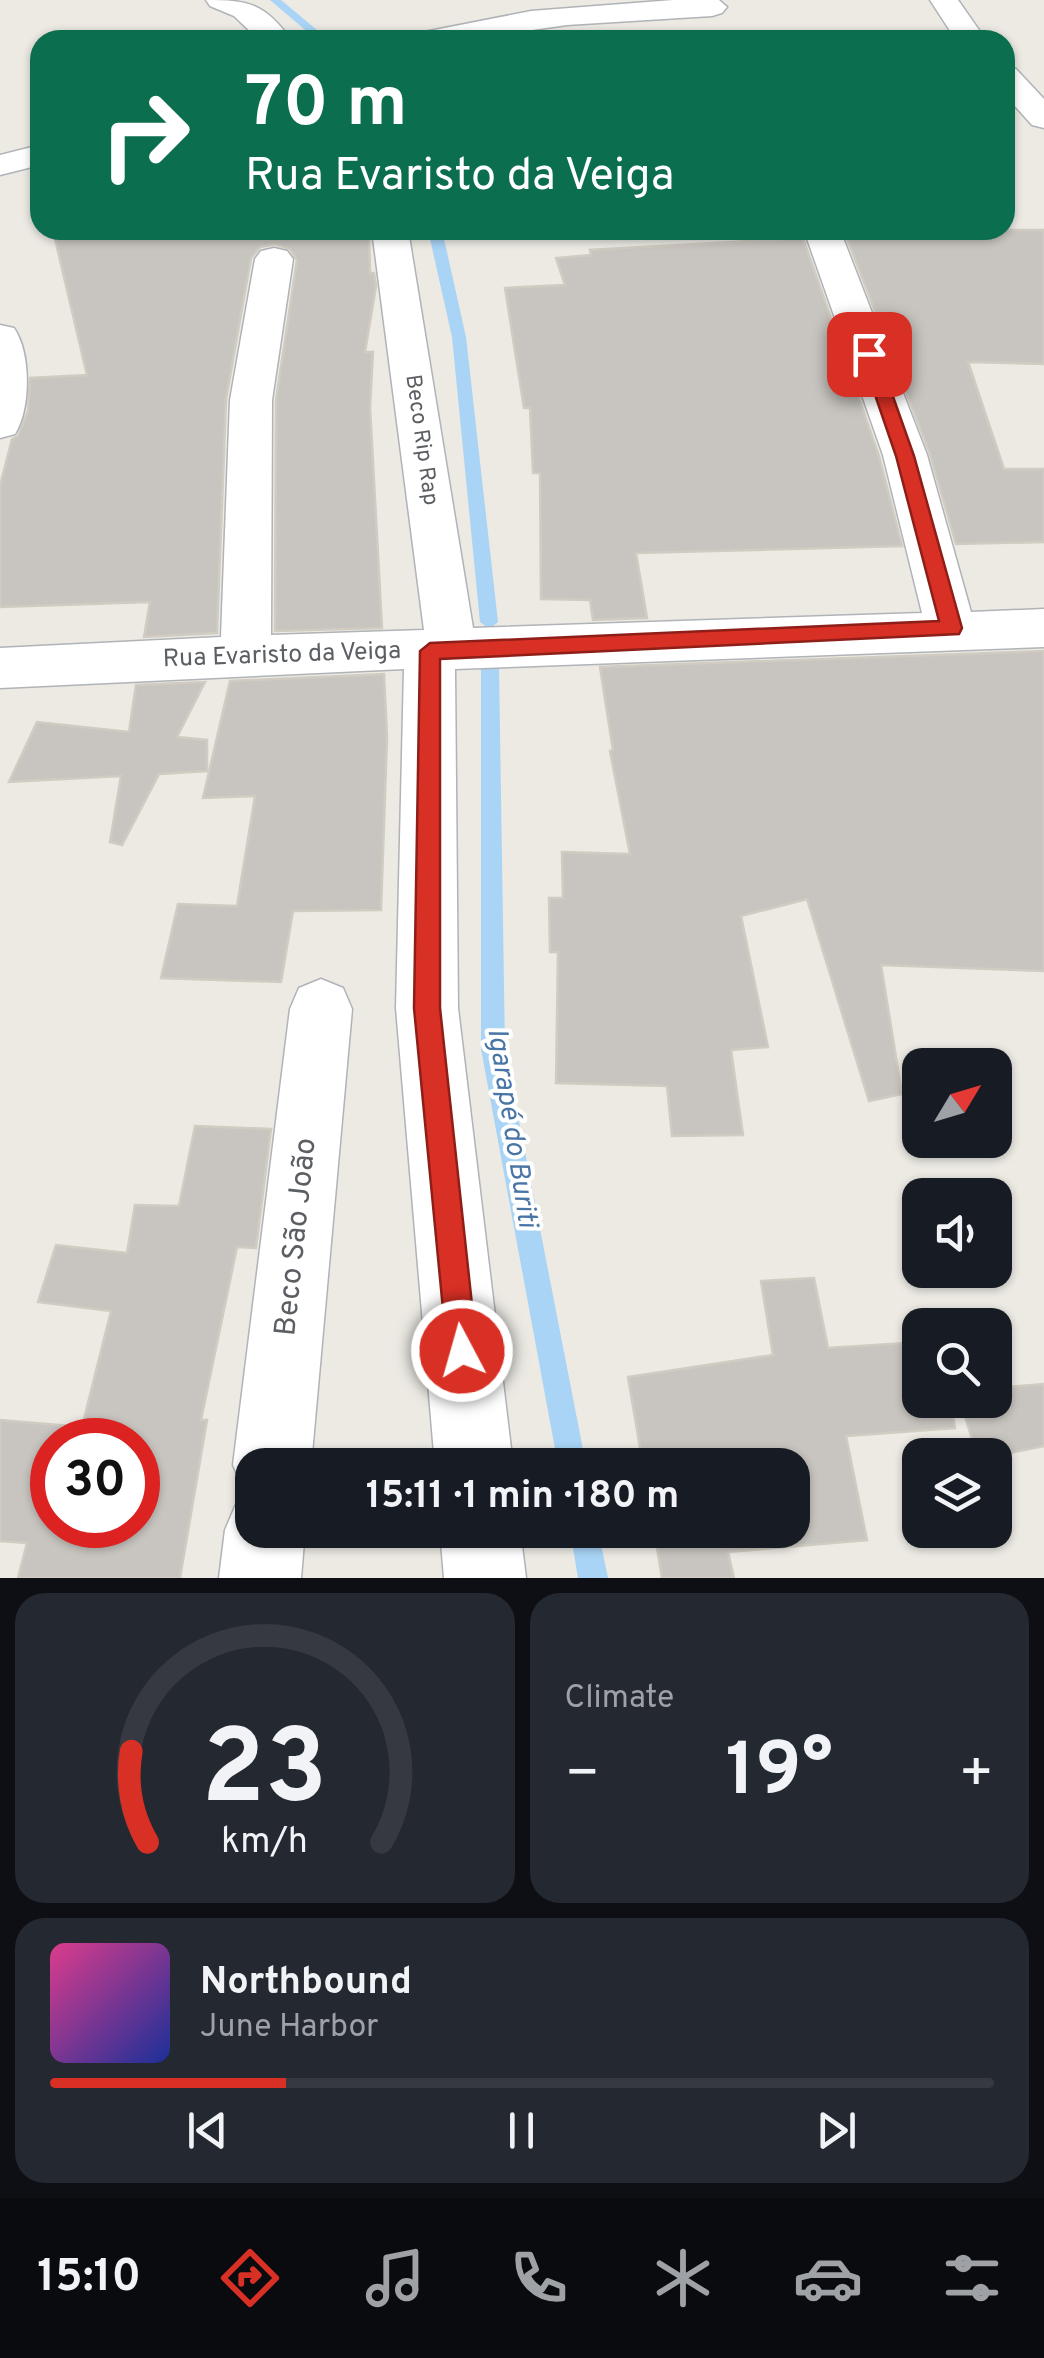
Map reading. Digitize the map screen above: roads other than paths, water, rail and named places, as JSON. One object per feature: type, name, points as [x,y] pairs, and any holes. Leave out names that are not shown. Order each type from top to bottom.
[{"type":"street","points":[[220,0],[244,10],[265,30]]},
{"type":"street","points":[[944,0],[964,30]]},
{"type":"street","points":[[461,30],[711,4],[723,30]]},
{"type":"street","points":[[1015,87],[1044,118]]},
{"type":"street","points":[[0,164],[30,157]]},
{"type":"street","name":"Beco Rip Rap","points":[[391,240],[441,651],[427,1008],[472,1448]]},
{"type":"street","points":[[826,240],[905,456],[952,628]]},
{"type":"street","points":[[246,655],[251,400],[274,259]]},
{"type":"street","points":[[0,337],[6,392],[0,424]]},
{"type":"street","name":"Rua Evaristo da Veiga","points":[[0,668],[246,655],[441,651],[952,628],[1044,628]]},
{"type":"street","name":"Beco São João","points":[[274,1448],[321,1009]]},
{"type":"street","points":[[260,1578],[263,1548]]},
{"type":"street","points":[[482,1548],[485,1578]]},
{"type":"waterway","name":"Igarapé do Buriti","points":[[275,0],[312,30]]},
{"type":"waterway","name":"Igarapé do Buriti","points":[[437,240],[459,337],[489,622]]},
{"type":"waterway","name":"Igarapé do Buriti","points":[[490,667],[493,1049],[569,1448]]},
{"type":"waterway","name":"Igarapé do Buriti","points":[[587,1548],[593,1578]]}]
